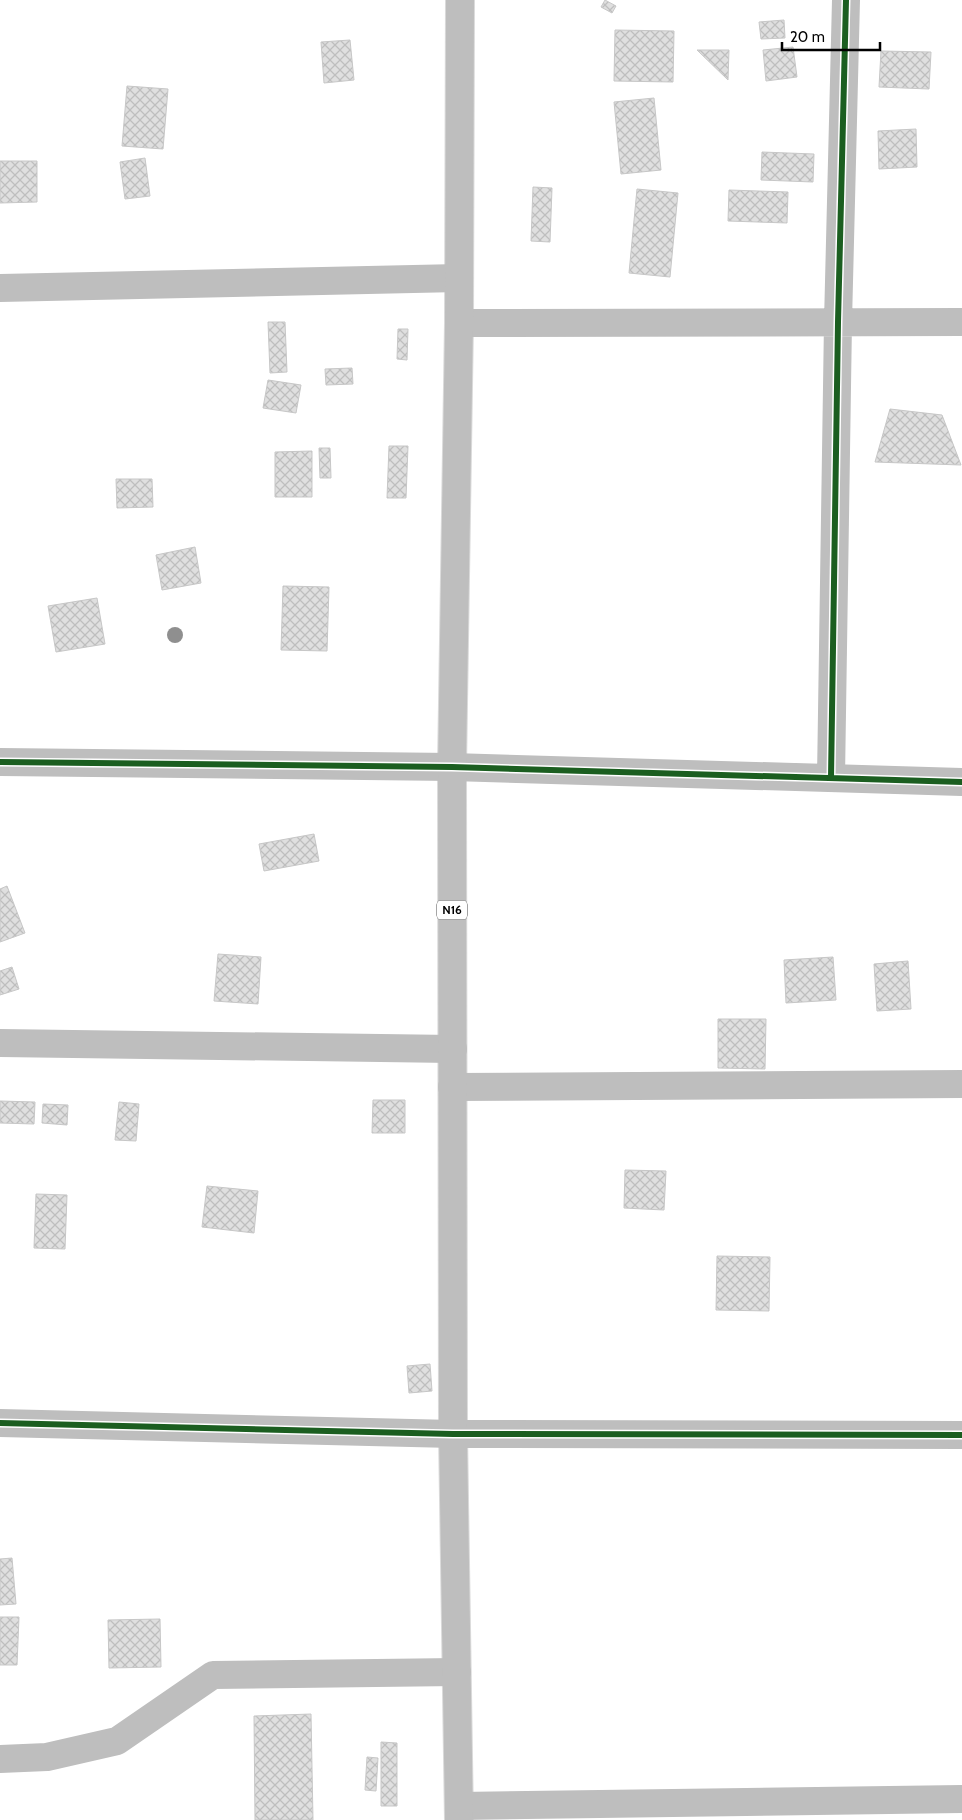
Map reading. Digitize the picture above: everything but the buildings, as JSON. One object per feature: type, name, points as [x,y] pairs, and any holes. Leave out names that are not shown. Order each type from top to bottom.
[{"type":"street","name":"N16","points":[[459,1813],[454,1434],[452,767],[459,323],[460,0]]},
{"type":"street","points":[[831,778],[838,322],[846,0]]},
{"type":"street","points":[[0,288],[459,278]]},
{"type":"street","points":[[459,323],[962,322]]},
{"type":"street","points":[[0,762],[452,767],[962,782]]},
{"type":"street","points":[[0,1043],[453,1049]]},
{"type":"street","points":[[452,1087],[962,1084]]},
{"type":"street","points":[[0,1423],[454,1434],[962,1435]]},
{"type":"street","points":[[0,1758],[47,1757],[117,1741],[213,1675],[457,1672]]},
{"type":"street","points":[[459,1813],[962,1799]]},
{"type":"cycle path","points":[[831,778],[838,322],[846,0]]},
{"type":"cycle path","points":[[0,762],[452,767],[962,782]]},
{"type":"cycle path","points":[[0,1423],[453,1434],[962,1435]]}]
